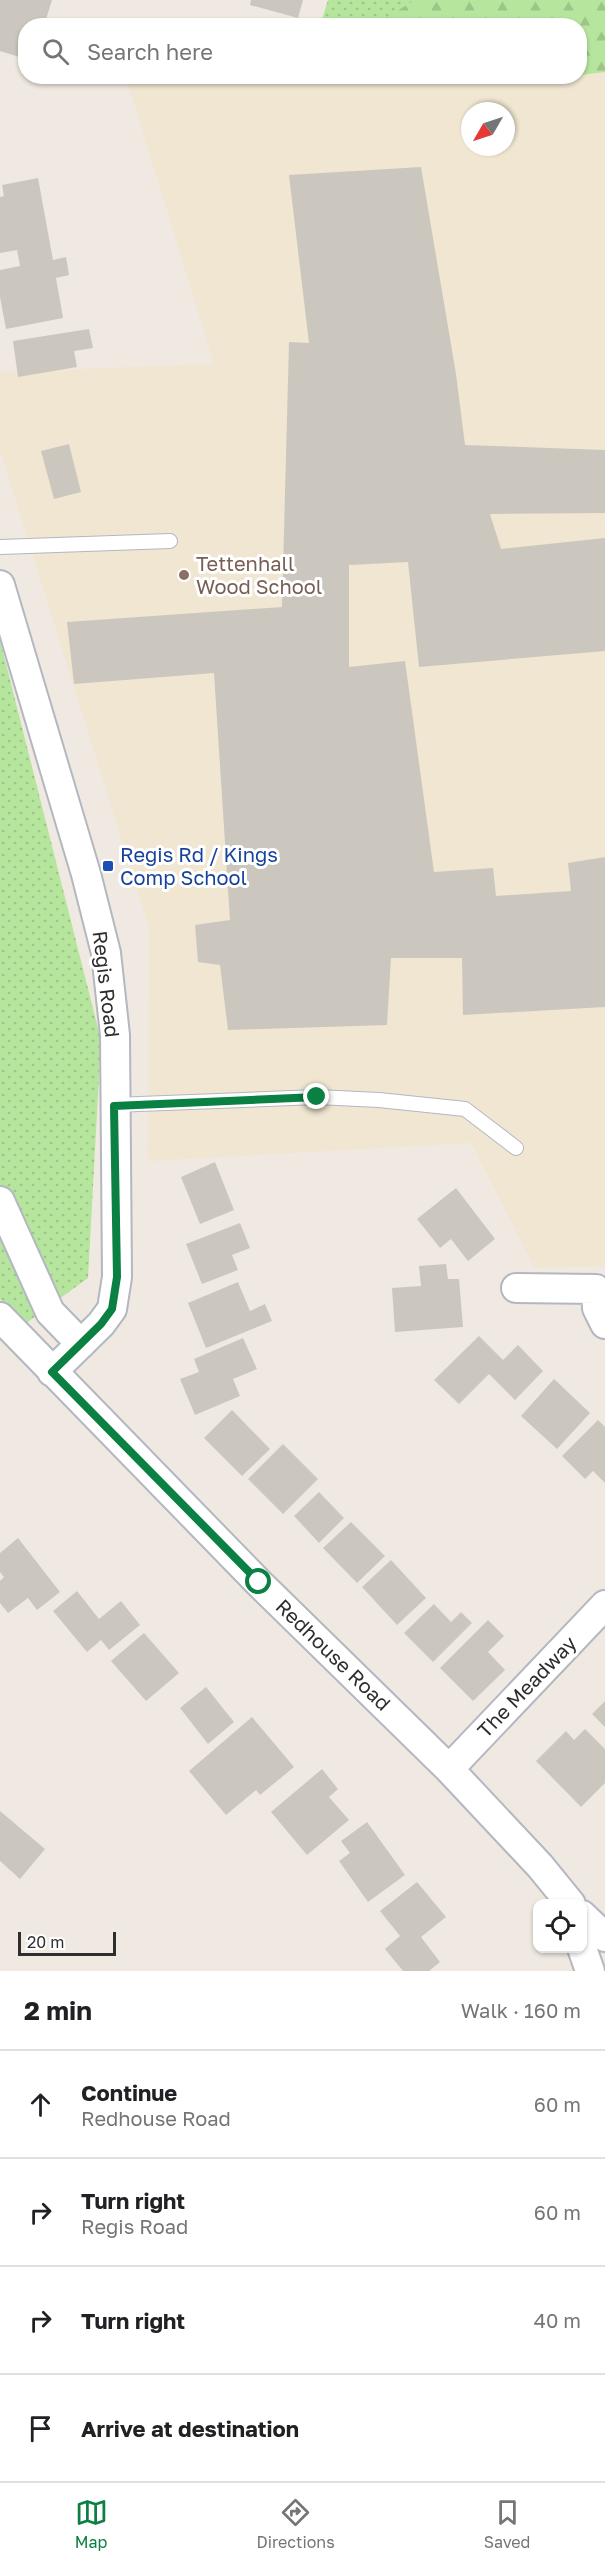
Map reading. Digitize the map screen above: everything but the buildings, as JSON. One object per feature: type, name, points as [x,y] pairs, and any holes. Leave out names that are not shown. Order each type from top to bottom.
[{"type":"street","name":"Regis Road","points":[[0,585],[86,874],[106,953],[115,1035],[117,1277],[112,1309],[101,1324],[52,1372]]},
{"type":"street","points":[[0,1201],[50,1312],[81,1344]]},
{"type":"street","points":[[516,1288],[596,1289],[597,1308],[605,1324]]},
{"type":"street","name":"Redhouse Road","points":[[0,1317],[259,1582],[449,1769],[540,1866],[565,1899]]},
{"type":"street","name":"The Meadway","points":[[449,1769],[605,1605]]},
{"type":"street","points":[[587,1920],[605,1936]]},
{"type":"street","points":[[584,1953],[590,1971]]},
{"type":"lane","points":[[0,547],[170,541]]},
{"type":"lane","points":[[114,1106],[317,1097],[379,1100],[465,1109],[516,1148]]},
{"type":"shaded area","points":[[605,23],[605,1266],[535,1268],[471,1143],[148,1161],[149,927],[0,450],[0,372],[214,364],[128,84],[587,84],[587,26]]},
{"type":"green space","points":[[328,0],[605,0],[587,19],[322,18]]},
{"type":"green space","points":[[415,0],[605,0],[605,72],[587,74],[587,18],[385,18]]},
{"type":"green space","points":[[0,640],[101,1040],[88,1278],[25,1324],[0,1299]]},
{"type":"place","name":"Tettenhall Wood School","points":[[184,575]]},
{"type":"place","name":"Regis Rd / Kings Comp School","points":[[108,866]]},
{"type":"route","points":[[259,1582],[52,1372],[101,1324],[112,1309],[117,1277],[114,1106],[317,1097]]}]
